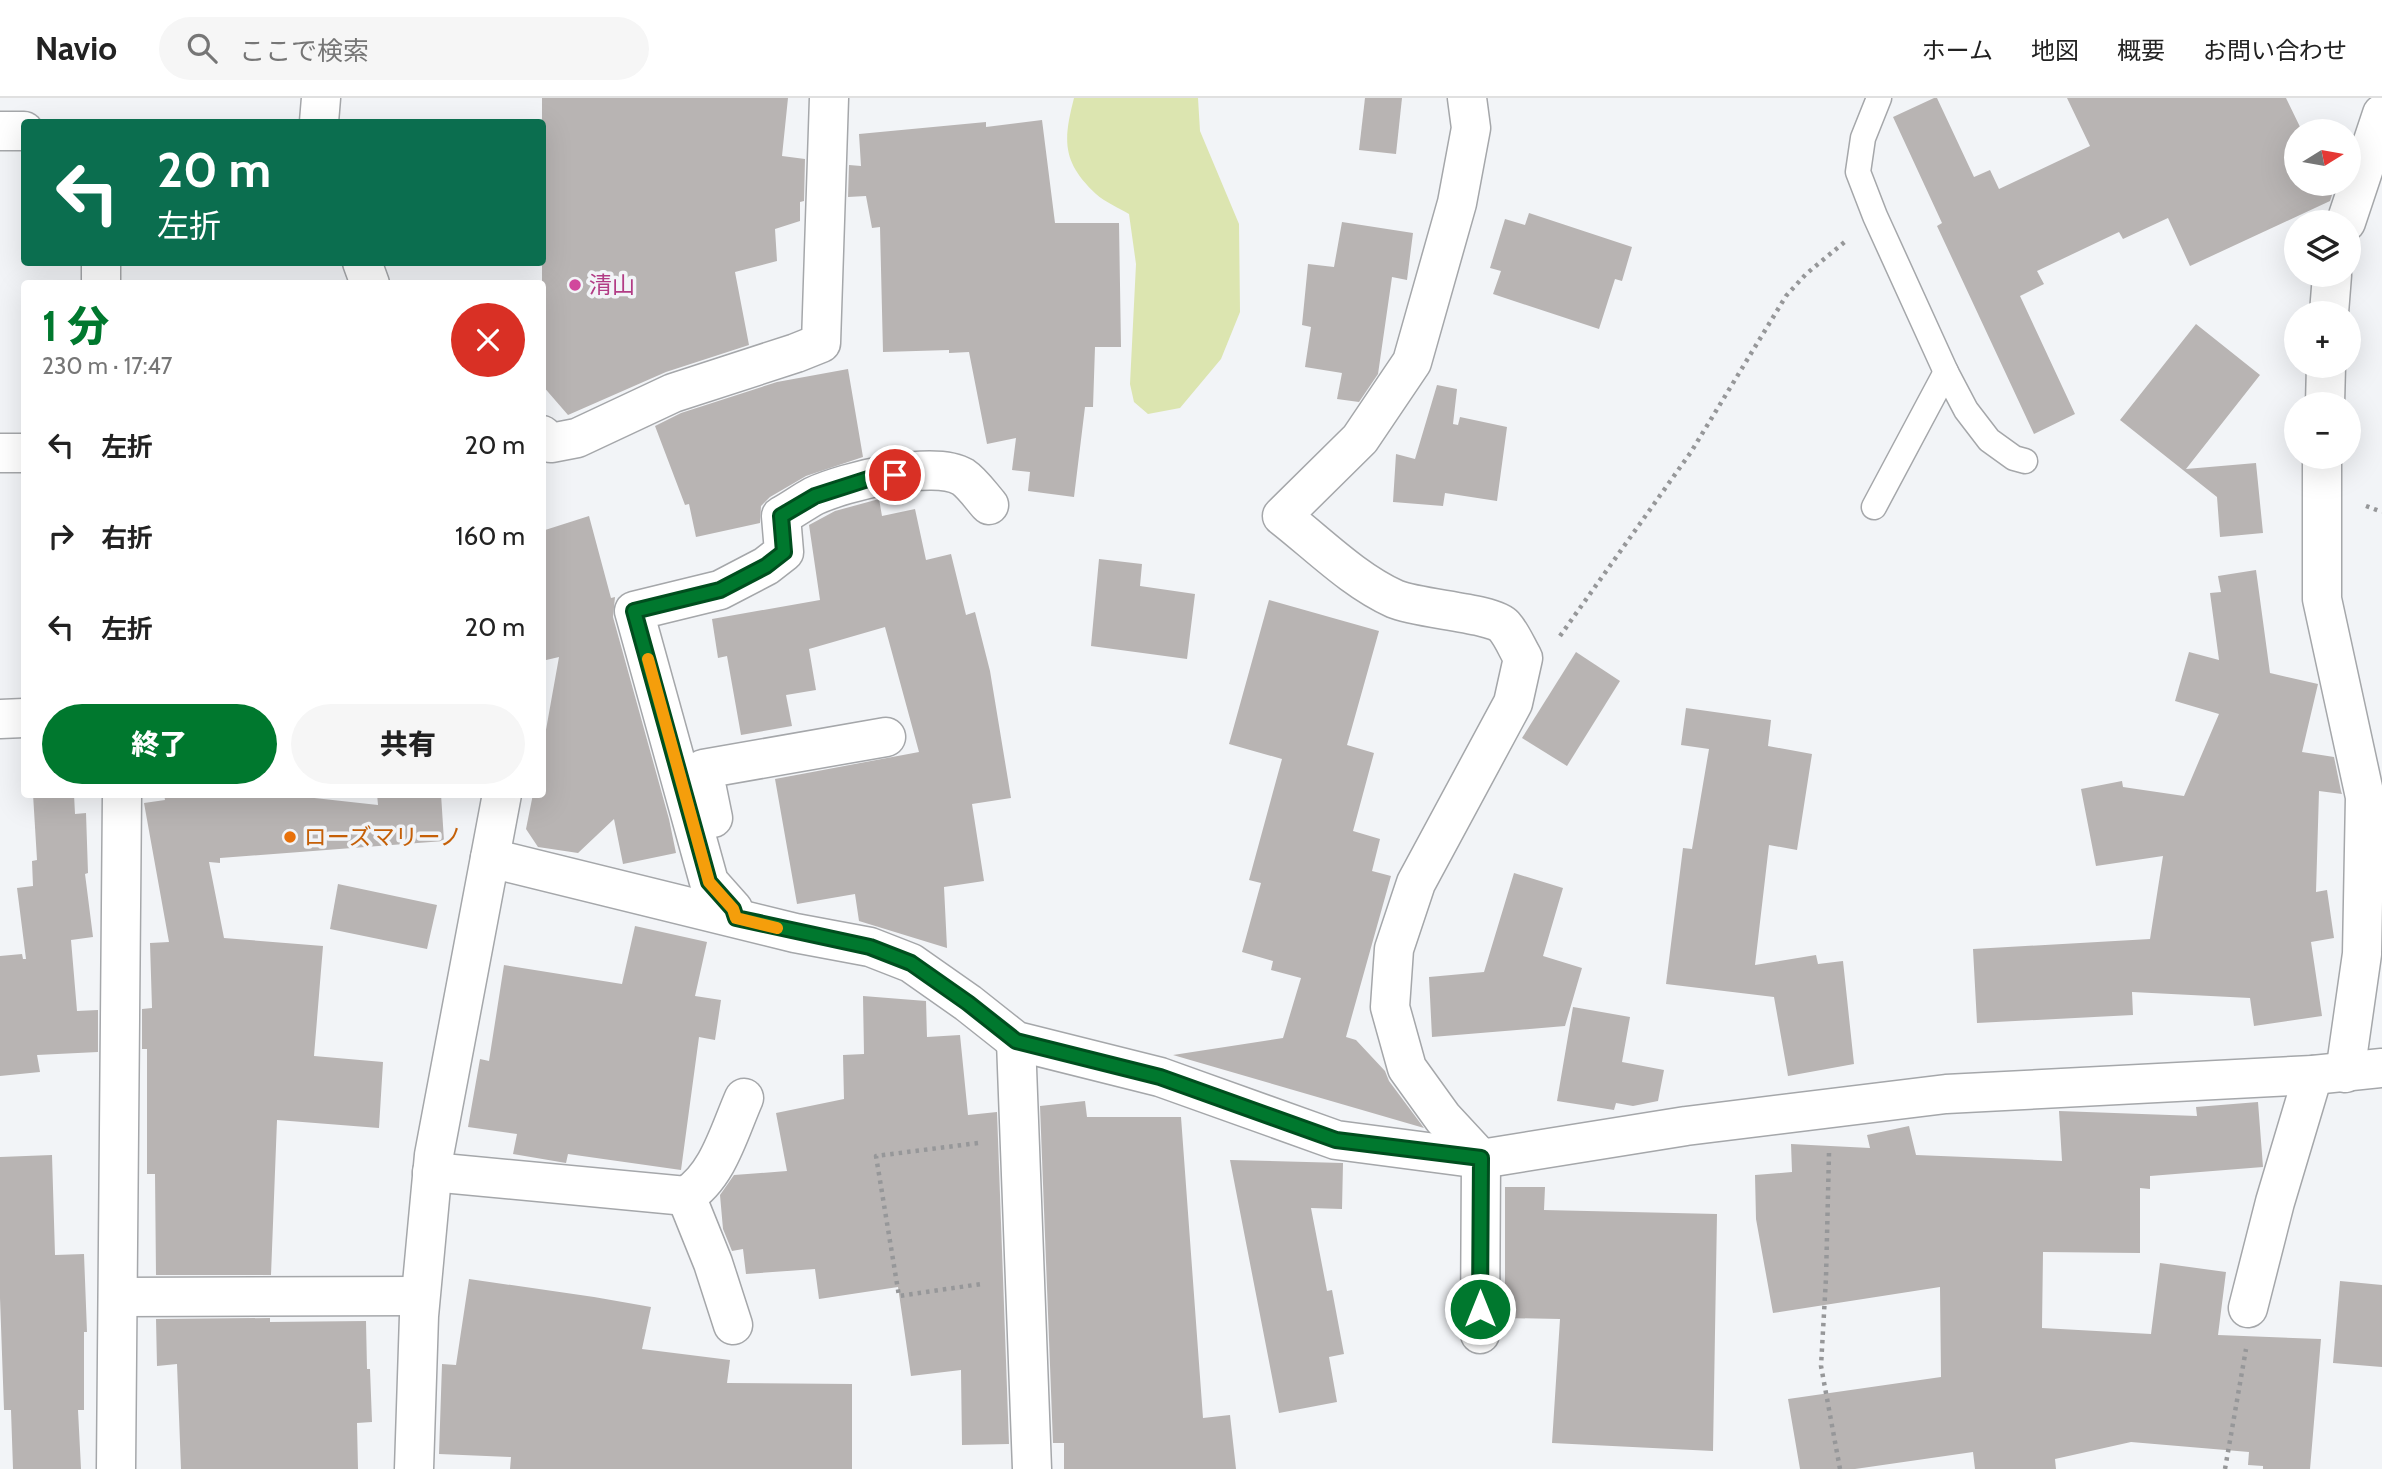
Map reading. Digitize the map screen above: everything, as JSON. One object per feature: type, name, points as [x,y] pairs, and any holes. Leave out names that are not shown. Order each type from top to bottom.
[{"type":"street","points":[[319,119],[321,98]]},
{"type":"street","points":[[546,439],[551,443],[577,438],[673,393],[821,343],[828,98]]},
{"type":"street","points":[[1467,98],[1471,128],[1457,203],[1412,362],[1360,439],[1282,516],[1358,577],[1396,599],[1434,610],[1481,616],[1503,624],[1523,658],[1514,703],[1416,883],[1394,949],[1390,1007],[1407,1069],[1443,1118],[1481,1158],[1480,1334]]},
{"type":"street","points":[[2350,210],[2382,114]]},
{"type":"street","points":[[0,131],[21,131]]},
{"type":"street","points":[[0,453],[21,453]]},
{"type":"street","points":[[2248,1308],[2276,1202],[2347,1072],[2362,954],[2373,800],[2322,599],[2322,469]]},
{"type":"street","points":[[735,914],[709,882],[634,611],[720,590],[766,566],[784,552],[781,516],[815,496],[868,479],[921,470],[945,470],[964,478],[989,505]]},
{"type":"street","points":[[0,719],[21,718]]},
{"type":"street","points":[[735,914],[703,769],[886,737]]},
{"type":"street","points":[[116,1469],[122,798]]},
{"type":"street","points":[[414,1469],[420,1296],[432,1172],[501,798]]},
{"type":"street","points":[[490,858],[870,947],[911,963],[1016,1041],[1160,1077],[1336,1140],[1481,1158],[1686,1126],[1946,1094],[2347,1072]]},
{"type":"street","points":[[1016,1041],[1032,1469]]},
{"type":"street","points":[[432,1172],[686,1196],[698,1189],[710,1174],[744,1098]]},
{"type":"street","points":[[686,1196],[713,1263],[733,1325]]},
{"type":"street","points":[[118,1297],[420,1296]]},
{"type":"lane","points":[[1879,98],[1863,138],[1858,172],[1875,216],[1966,410],[1989,440],[2014,458],[2025,461]]},
{"type":"lane","points":[[1874,507],[1946,372]]},
{"type":"path","points":[[1554,646],[1691,452],[1786,296],[1806,274],[1875,216]]},
{"type":"path","points":[[1830,1109],[1821,1366],[1840,1469]]},
{"type":"path","points":[[1020,1138],[876,1156],[899,1296],[1026,1277]]},
{"type":"path","points":[[2225,1469],[2250,1329],[2248,1308]]},
{"type":"green space","points":[[1074,98],[1198,98],[1200,131],[1239,224],[1240,312],[1221,359],[1180,408],[1148,414],[1134,402],[1130,384],[1136,264],[1129,214],[1096,194],[1071,161],[1067,139]]},
{"type":"building","points":[[542,98],[788,98],[782,156],[805,159],[804,201],[800,202],[800,221],[775,229],[777,261],[735,272],[749,345],[666,372],[568,415],[546,390],[546,280],[542,280],[542,266],[546,266],[546,119],[542,119]]},
{"type":"building","points":[[1365,98],[1402,98],[1396,154],[1359,150]]},
{"type":"building","points":[[1937,98],[1974,177],[1990,170],[1999,189],[2090,146],[2067,98],[2286,98],[2296,119],[2284,119],[2284,196],[2332,196],[2330,201],[2311,210],[2284,210],[2284,222],[2190,266],[2168,218],[2123,239],[2119,232],[2037,271],[2044,284],[2020,296],[2075,414],[2034,434],[1937,226],[1942,223],[1893,117]]},
{"type":"building","points":[[1042,120],[1055,223],[1119,223],[1121,347],[1095,347],[1093,407],[1085,407],[1074,497],[1028,491],[1030,472],[1012,470],[1016,438],[987,444],[969,352],[883,352],[880,227],[872,228],[866,196],[848,197],[849,165],[861,166],[859,134],[986,122],[986,127]]},
{"type":"building","points":[[1529,213],[1632,247],[1622,281],[1615,279],[1599,329],[1493,294],[1501,271],[1490,268],[1505,219],[1525,225]]},
{"type":"building","points":[[1342,222],[1413,233],[1407,280],[1392,277],[1378,374],[1359,402],[1337,399],[1342,373],[1305,367],[1311,327],[1302,325],[1308,264],[1334,267]]},
{"type":"building","points":[[2196,324],[2260,375],[2186,469],[2256,463],[2263,533],[2220,537],[2217,497],[2120,420]]},
{"type":"building","points":[[848,369],[863,457],[806,476],[770,497],[761,506],[760,523],[696,537],[689,504],[685,505],[655,426],[681,413],[777,382]]},
{"type":"building","points":[[1437,385],[1457,389],[1453,424],[1458,425],[1460,417],[1507,427],[1497,501],[1445,493],[1443,506],[1393,502],[1396,454],[1415,459]]},
{"type":"building","points":[[879,499],[882,516],[915,509],[926,560],[951,554],[966,615],[975,612],[990,671],[1011,798],[972,804],[984,881],[944,887],[947,948],[859,921],[855,894],[797,904],[775,779],[919,752],[885,627],[809,649],[816,690],[786,695],[792,726],[741,735],[727,656],[718,658],[712,619],[820,600],[809,525],[835,511]]},
{"type":"building","points":[[589,516],[611,598],[615,597],[613,617],[676,853],[623,864],[614,819],[578,853],[538,847],[526,829],[532,798],[546,798],[546,730],[559,657],[546,660],[546,530]]},
{"type":"building","points":[[1099,559],[1142,564],[1140,586],[1195,594],[1187,659],[1091,646]]},
{"type":"building","points":[[2256,570],[2270,673],[2318,684],[2302,752],[2334,757],[2342,794],[2319,791],[2316,892],[2327,890],[2334,938],[2311,942],[2322,1016],[2254,1026],[2250,998],[2132,992],[2133,1015],[1977,1023],[1973,949],[2150,939],[2163,856],[2096,866],[2081,789],[2122,781],[2123,787],[2184,796],[2219,714],[2175,701],[2189,652],[2219,660],[2210,593],[2221,592],[2218,576]]},
{"type":"building","points":[[1269,600],[1379,631],[1347,745],[1374,753],[1353,831],[1380,839],[1372,871],[1391,876],[1346,1037],[1356,1040],[1385,1071],[1389,1081],[1424,1128],[1173,1055],[1283,1038],[1301,978],[1271,970],[1273,961],[1242,952],[1261,883],[1249,880],[1282,759],[1229,744]]},
{"type":"building","points":[[1576,652],[1620,681],[1567,766],[1522,738]]},
{"type":"building","points":[[1686,708],[1771,720],[1768,746],[1812,754],[1797,850],[1769,845],[1755,965],[1816,955],[1818,964],[1843,961],[1854,1064],[1788,1076],[1774,997],[1666,984],[1683,848],[1692,849],[1709,749],[1681,745]]},
{"type":"building","points":[[33,798],[74,798],[75,814],[86,813],[88,873],[85,874],[93,937],[71,940],[77,1011],[98,1010],[98,1052],[37,1055],[40,1072],[0,1076],[0,956],[22,954],[23,959],[26,959],[17,888],[33,886],[32,861],[37,860]]},
{"type":"building","points":[[314,798],[378,805],[377,798],[441,798],[444,841],[220,858],[220,863],[209,862],[224,938],[323,946],[314,1056],[383,1062],[379,1128],[277,1120],[271,1275],[156,1275],[155,1174],[147,1174],[147,1049],[142,1049],[142,1009],[152,1008],[150,943],[169,942],[144,803],[165,800]]},
{"type":"building","points":[[1514,873],[1563,888],[1543,956],[1582,968],[1565,1026],[1432,1037],[1429,977],[1484,972]]},
{"type":"building","points":[[338,884],[437,905],[427,949],[330,929]]},
{"type":"building","points":[[635,926],[707,942],[695,996],[721,1000],[715,1040],[699,1037],[681,1170],[568,1154],[566,1163],[513,1154],[517,1134],[468,1127],[480,1059],[489,1061],[504,965],[622,984]]},
{"type":"building","points":[[863,996],[926,1001],[927,1037],[960,1035],[968,1115],[997,1112],[1009,1444],[962,1445],[961,1370],[911,1376],[898,1287],[819,1299],[815,1269],[746,1274],[743,1249],[732,1251],[723,1229],[720,1195],[734,1175],[787,1171],[776,1113],[844,1099],[843,1055],[864,1054]]},
{"type":"building","points":[[1573,1007],[1630,1017],[1622,1062],[1664,1070],[1658,1101],[1633,1106],[1616,1103],[1614,1110],[1557,1101]]},
{"type":"building","points":[[1085,1101],[1087,1117],[1181,1117],[1203,1418],[1230,1415],[1236,1469],[1064,1469],[1064,1443],[1053,1443],[1040,1106]]},
{"type":"building","points":[[2258,1102],[2263,1167],[2150,1176],[2150,1189],[2140,1188],[2140,1253],[2043,1252],[2042,1328],[2151,1334],[2160,1263],[2226,1272],[2218,1335],[2321,1339],[2310,1469],[2263,1469],[2263,1466],[2248,1465],[2249,1452],[2131,1442],[2055,1459],[2056,1469],[1975,1469],[1973,1452],[1855,1469],[1800,1469],[1788,1399],[1941,1377],[1940,1287],[1773,1313],[1756,1219],[1755,1175],[1792,1172],[1791,1144],[1870,1148],[1867,1135],[1909,1126],[1916,1155],[2062,1161],[2059,1111],[2197,1116],[2196,1107]]},
{"type":"building","points":[[52,1155],[55,1255],[84,1254],[87,1332],[84,1332],[84,1410],[78,1410],[81,1469],[13,1469],[11,1410],[4,1410],[0,1298],[0,1157]]},
{"type":"building","points":[[1230,1160],[1343,1163],[1342,1209],[1311,1208],[1327,1291],[1332,1290],[1344,1354],[1329,1357],[1337,1402],[1279,1413]]},
{"type":"building","points":[[1505,1187],[1545,1187],[1544,1210],[1717,1214],[1713,1451],[1552,1443],[1560,1319],[1505,1318]]},
{"type":"building","points":[[469,1279],[651,1307],[642,1349],[730,1360],[727,1383],[852,1384],[852,1469],[510,1469],[511,1457],[439,1454],[442,1364],[456,1365]]},
{"type":"building","points":[[2340,1281],[2382,1285],[2382,1367],[2333,1363]]},
{"type":"building","points":[[270,1318],[270,1322],[366,1321],[372,1422],[357,1423],[358,1469],[181,1469],[177,1364],[157,1366],[156,1319]]},
{"type":"slow traffic","points":[[648,659],[709,882],[733,909],[736,918],[777,928]]},
{"type":"place","name":"清山","points":[[575,285]]},
{"type":"place","name":"ローズマリーノ","points":[[290,837]]},
{"type":"route","points":[[895,475],[868,479],[815,496],[781,516],[784,552],[766,566],[720,590],[634,611],[709,882],[733,909],[736,918],[795,933],[870,947],[911,963],[1016,1041],[1160,1077],[1336,1140],[1481,1158],[1480,1309]]}]
